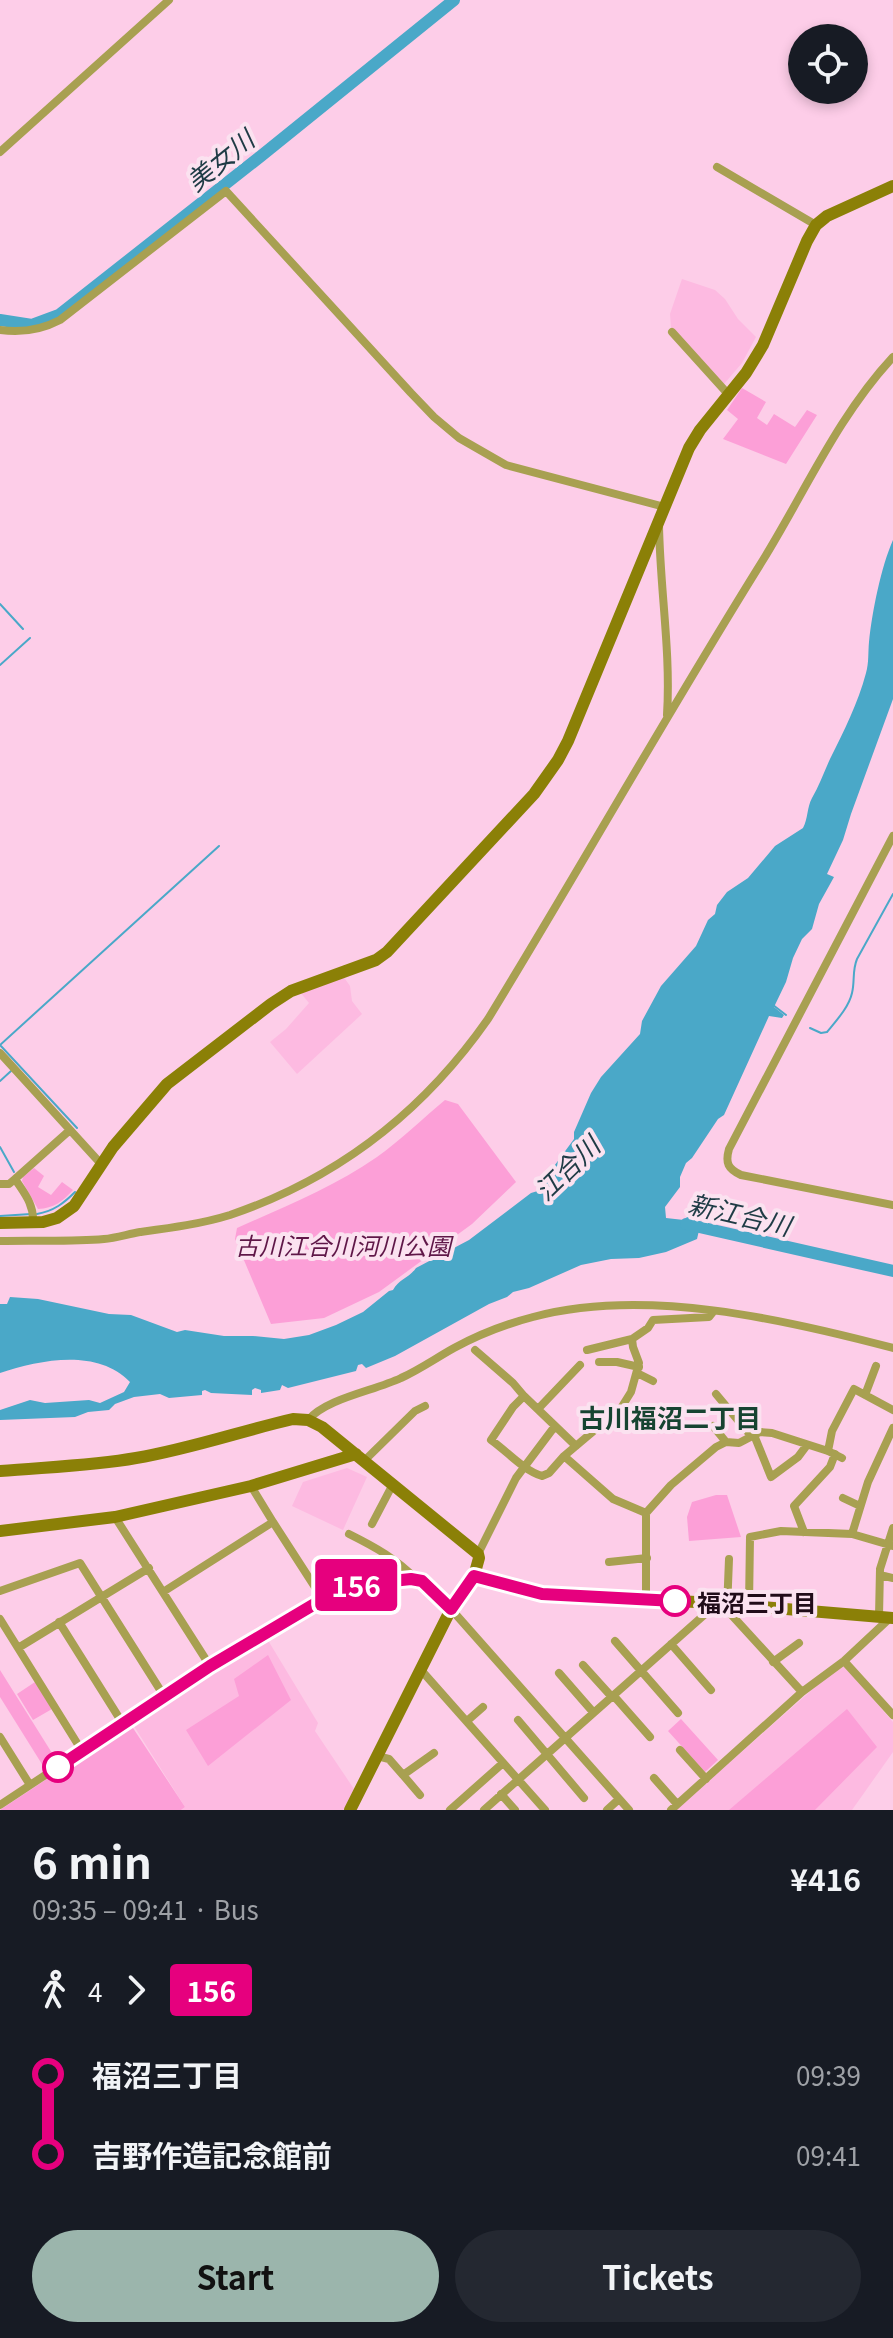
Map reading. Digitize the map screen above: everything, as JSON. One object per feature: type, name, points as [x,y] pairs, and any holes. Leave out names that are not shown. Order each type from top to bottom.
[{"type":"street","points":[[0,152],[169,0]]},
{"type":"street","points":[[717,167],[816,225]]},
{"type":"street","points":[[0,1223],[33,1217],[57,1218],[74,1206],[122,1136],[167,1084],[291,991],[360,967],[387,952],[534,794],[568,741],[689,448],[746,373],[763,345],[816,225],[827,216],[893,186]]},
{"type":"street","points":[[0,330],[36,329],[60,320],[226,191],[401,383],[459,438],[506,465],[665,507]]},
{"type":"street","points":[[672,332],[728,394]]},
{"type":"street","points":[[0,1241],[104,1239],[229,1215],[305,1182],[378,1138],[431,1090],[465,1052],[488,1019],[842,423],[872,379],[893,357]]},
{"type":"street","points":[[659,523],[660,585],[669,688],[667,716]]},
{"type":"street","points":[[893,836],[756,1096],[727,1158],[732,1170],[741,1175],[893,1205]]},
{"type":"street","points":[[0,1053],[102,1165]]},
{"type":"street","points":[[0,1184],[9,1184],[70,1130]]},
{"type":"street","points":[[15,1179],[33,1217]]},
{"type":"street","points":[[308,1420],[323,1406],[393,1382],[469,1340],[533,1317],[580,1307],[629,1304],[713,1312],[822,1330],[893,1348]]},
{"type":"street","points":[[587,1350],[632,1339],[648,1328],[653,1320],[709,1317],[713,1312]]},
{"type":"street","points":[[524,1396],[491,1440],[524,1467],[538,1475],[546,1475],[627,1402],[638,1370],[632,1339]]},
{"type":"street","points":[[475,1350],[576,1446]]},
{"type":"street","points":[[599,1362],[617,1362],[638,1370],[653,1381]]},
{"type":"street","points":[[538,1409],[580,1365]]},
{"type":"street","points":[[865,1395],[876,1366]]},
{"type":"street","points":[[842,1383],[893,1410]]},
{"type":"street","points":[[804,1532],[794,1506],[830,1467],[835,1454],[832,1431],[854,1389]]},
{"type":"street","points":[[716,1394],[752,1436],[771,1477],[798,1457],[807,1445]]},
{"type":"street","points":[[0,1531],[115,1517],[360,1457],[425,1406]]},
{"type":"street","points":[[0,1471],[138,1458],[293,1419],[308,1420],[322,1427],[478,1554]]},
{"type":"street","points":[[350,1810],[451,1609],[474,1576],[478,1554],[508,1492],[555,1426]]},
{"type":"street","points":[[713,1426],[726,1442]]},
{"type":"street","points":[[852,1534],[872,1472],[893,1428]]},
{"type":"street","points":[[646,1599],[646,1513],[671,1485],[716,1447],[726,1442],[739,1443],[760,1432],[772,1433],[835,1454]]},
{"type":"street","points":[[564,1456],[613,1499],[646,1513]]},
{"type":"street","points":[[372,1524],[393,1484]]},
{"type":"street","points":[[251,1486],[322,1598]]},
{"type":"street","points":[[843,1498],[860,1506]]},
{"type":"street","points":[[115,1517],[210,1666]]},
{"type":"street","points":[[163,1592],[273,1522]]},
{"type":"street","points":[[888,1617],[880,1575],[893,1528]]},
{"type":"street","points":[[749,1605],[750,1537],[781,1531],[852,1534],[890,1545]]},
{"type":"street","points":[[349,1534],[383,1551],[417,1580]]},
{"type":"street","points":[[609,1562],[647,1558]]},
{"type":"street","points":[[721,1603],[729,1559]]},
{"type":"street","points":[[0,1591],[80,1563],[164,1696]]},
{"type":"street","points":[[18,1648],[149,1568]]},
{"type":"street","points":[[880,1575],[893,1578]]},
{"type":"street","points":[[474,1576],[542,1594],[721,1603],[888,1617]]},
{"type":"street","points":[[0,1805],[210,1666],[322,1598],[345,1586],[417,1580],[422,1581],[451,1609],[629,1810]]},
{"type":"street","points":[[484,1810],[721,1603]]},
{"type":"street","points":[[721,1603],[802,1692]]},
{"type":"street","points":[[654,1778],[674,1807],[802,1692],[844,1661],[888,1617]]},
{"type":"street","points":[[0,1619],[82,1751]]},
{"type":"street","points":[[59,1622],[123,1724]]},
{"type":"street","points":[[615,1641],[678,1713]]},
{"type":"street","points":[[773,1662],[799,1643]]},
{"type":"street","points":[[671,1644],[711,1690]]},
{"type":"street","points":[[844,1661],[893,1715]]},
{"type":"street","points":[[583,1665],[650,1737]]},
{"type":"street","points":[[421,1670],[545,1810]]},
{"type":"street","points":[[559,1673],[593,1712]]},
{"type":"street","points":[[467,1721],[483,1707]]},
{"type":"street","points":[[518,1720],[584,1798]]},
{"type":"street","points":[[0,1737],[30,1785]]},
{"type":"street","points":[[680,1750],[706,1779]]},
{"type":"street","points":[[403,1775],[434,1753]]},
{"type":"street","points":[[377,1756],[389,1759],[420,1795]]},
{"type":"street","points":[[450,1810],[503,1763]]},
{"type":"street","points":[[501,1794],[515,1810]]},
{"type":"street","points":[[607,1810],[619,1799]]},
{"type":"shaded area","points":[[682,279],[715,290],[756,337],[742,363],[724,384],[671,327],[670,314]]},
{"type":"shaded area","points":[[343,976],[350,986],[352,1001],[362,1014],[297,1074],[270,1042],[309,1003],[300,992]]},
{"type":"shaded area","points":[[347,1468],[367,1477],[343,1530],[292,1506],[303,1482]]},
{"type":"shaded area","points":[[266,1637],[318,1723],[315,1731],[354,1789],[344,1810],[181,1810],[185,1807],[132,1723],[224,1660]]},
{"type":"shaded area","points":[[839,1666],[844,1666],[893,1722],[893,1752],[852,1810],[676,1810]]},
{"type":"green space","points":[[742,388],[766,402],[757,418],[767,425],[774,414],[795,427],[807,410],[817,415],[786,464],[723,439],[738,419],[727,410]]},
{"type":"green space","name":"古川江合川河川公園","points":[[445,1100],[458,1104],[516,1182],[472,1224],[379,1292],[324,1318],[271,1324],[235,1239],[237,1228],[361,1168],[395,1144]]},
{"type":"green space","points":[[34,1168],[44,1176],[38,1187],[51,1195],[62,1182],[73,1190],[57,1204],[38,1209],[22,1181]]},
{"type":"green space","points":[[727,1495],[741,1537],[689,1541],[687,1517],[692,1502]]},
{"type":"green space","points":[[268,1655],[291,1700],[208,1766],[186,1730],[239,1696],[234,1679]]},
{"type":"green space","points":[[0,1670],[62,1769],[131,1725],[185,1807],[181,1810],[0,1810],[50,1777],[0,1697]]},
{"type":"green space","points":[[35,1682],[52,1709],[33,1720],[17,1694]]},
{"type":"green space","points":[[847,1709],[877,1747],[815,1810],[729,1810]]},
{"type":"green space","points":[[681,1719],[718,1760],[705,1772],[668,1731]]},
{"type":"water","name":"江合川","points":[[893,540],[893,699],[843,840],[827,874],[834,877],[819,904],[812,929],[802,939],[793,958],[774,1007],[784,1015],[782,1018],[769,1016],[724,1115],[686,1163],[680,1177],[680,1187],[665,1207],[666,1218],[684,1220],[689,1215],[701,1222],[697,1239],[666,1252],[581,1265],[513,1292],[395,1356],[366,1368],[358,1365],[356,1371],[288,1388],[282,1385],[280,1390],[261,1393],[255,1388],[252,1395],[205,1390],[202,1395],[169,1398],[160,1394],[134,1397],[115,1404],[109,1410],[75,1417],[0,1420],[0,1410],[30,1400],[45,1403],[89,1400],[100,1403],[124,1392],[130,1382],[117,1371],[85,1361],[50,1361],[0,1373],[0,1304],[7,1304],[10,1297],[131,1315],[177,1332],[185,1330],[224,1336],[284,1339],[309,1335],[363,1312],[416,1268],[469,1240],[531,1193],[541,1190],[574,1139],[574,1132],[591,1093],[601,1077],[640,1034],[642,1021],[661,986],[696,946],[717,905],[727,892],[748,878],[775,846],[803,828],[810,802],[863,684],[878,590]]},
{"type":"waterway","name":"美女川","points":[[0,320],[32,325],[59,315],[454,0]]},
{"type":"waterway","points":[[0,604],[23,629]]},
{"type":"waterway","points":[[0,665],[30,638]]},
{"type":"waterway","points":[[77,1128],[0,1045],[219,846]]},
{"type":"waterway","points":[[810,1028],[827,1032],[845,1009],[852,993],[857,959],[893,894]]},
{"type":"waterway","points":[[773,1005],[786,1015]]},
{"type":"waterway","points":[[0,1081],[11,1071]]},
{"type":"waterway","points":[[0,1147],[14,1172]]},
{"type":"waterway","points":[[37,1214],[58,1206],[75,1192]]},
{"type":"waterway","points":[[0,1216],[31,1214]]},
{"type":"waterway","name":"新江合川","points":[[686,1224],[893,1271]]},
{"type":"bus line","name":"156","points":[[58,1767],[210,1666],[345,1586],[411,1579],[422,1581],[451,1609],[474,1576],[542,1594],[675,1601]]},
{"type":"place","name":"福沼三丁目","points":[[675,1601]]},
{"type":"district","name":"古川福沼二丁目","points":[[670,1416]]}]
